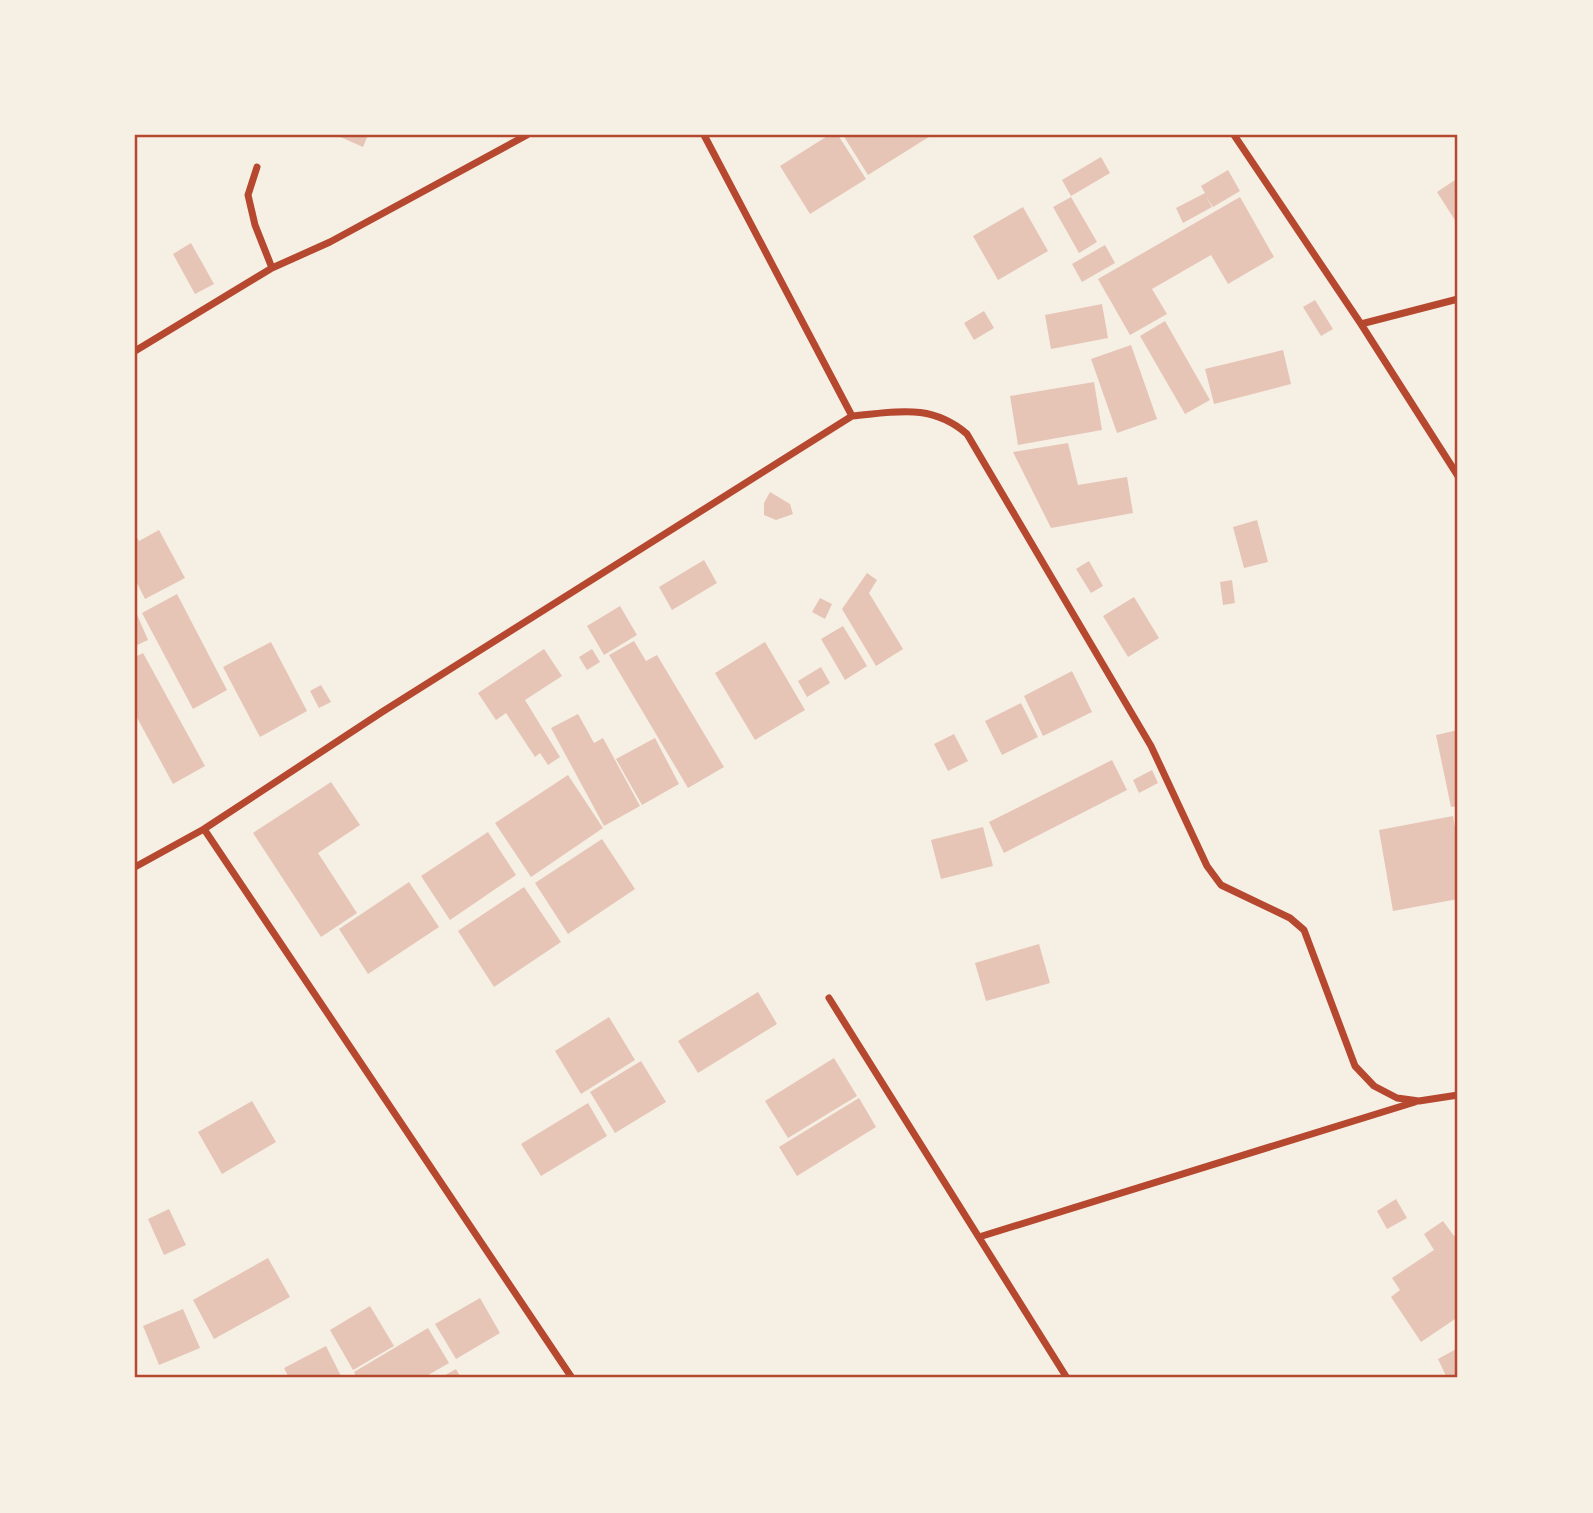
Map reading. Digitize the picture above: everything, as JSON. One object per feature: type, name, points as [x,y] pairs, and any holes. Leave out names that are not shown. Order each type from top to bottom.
[{"type":"street","points":[[135,351],[272,268],[330,242],[527,135]]},
{"type":"street","points":[[704,135],[852,416]]},
{"type":"street","points":[[1234,135],[1361,324],[1458,476]]},
{"type":"street","points":[[257,167],[248,195],[255,225],[272,268]]},
{"type":"street","points":[[1361,324],[1458,299]]},
{"type":"street","points":[[135,867],[204,829],[382,712],[852,416],[908,412],[930,414],[952,421],[967,435],[1152,746],[1207,866],[1222,885],[1290,918],[1304,930],[1355,1066],[1374,1086],[1397,1098],[1419,1101]]},
{"type":"street","points":[[204,829],[572,1378]]},
{"type":"street","points":[[829,999],[1067,1378]]},
{"type":"street","points":[[979,1237],[1419,1101],[1458,1095]]},
{"type":"building","points":[[336,135],[368,135],[363,147]]},
{"type":"building","points":[[829,135],[838,135],[866,179],[810,214],[780,166]]},
{"type":"building","points":[[843,135],[932,135],[868,175]]},
{"type":"building","points":[[1101,157],[1110,173],[1071,196],[1062,180]]},
{"type":"building","points":[[1228,170],[1240,191],[1213,207],[1206,197],[1212,207],[1183,223],[1176,208],[1205,193],[1201,186]]},
{"type":"building","points":[[1458,178],[1458,225],[1437,192]]},
{"type":"building","points":[[1071,197],[1097,242],[1079,253],[1053,207]]},
{"type":"building","points":[[1240,197],[1274,257],[1228,284],[1211,255],[1152,289],[1167,314],[1130,335],[1098,279]]},
{"type":"building","points":[[1023,207],[1048,251],[998,280],[973,236]]},
{"type":"building","points":[[191,243],[214,284],[195,294],[173,254]]},
{"type":"building","points":[[1105,245],[1115,263],[1082,282],[1072,264]]},
{"type":"building","points":[[1315,300],[1333,329],[1321,336],[1303,307]]},
{"type":"building","points":[[1102,304],[1108,338],[1051,349],[1045,315]]},
{"type":"building","points":[[984,311],[994,328],[974,340],[964,323]]},
{"type":"building","points":[[1165,321],[1210,400],[1185,414],[1140,336]]},
{"type":"building","points":[[1131,345],[1157,419],[1117,433],[1091,359]]},
{"type":"building","points":[[1283,350],[1291,384],[1214,404],[1205,369]]},
{"type":"building","points":[[1094,382],[1102,430],[1018,445],[1010,396]]},
{"type":"building","points":[[1068,443],[1078,485],[1127,477],[1133,513],[1051,528],[1013,452]]},
{"type":"building","points":[[770,492],[790,504],[793,514],[776,520],[764,515],[764,503]]},
{"type":"building","points":[[1257,520],[1268,562],[1244,568],[1233,527]]},
{"type":"building","points":[[159,530],[185,578],[145,599],[135,579],[135,534],[139,541]]},
{"type":"building","points":[[704,560],[717,583],[672,610],[659,587]]},
{"type":"building","points":[[1089,561],[1103,586],[1091,593],[1076,569]]},
{"type":"building","points":[[867,573],[877,580],[869,593],[903,649],[876,666],[842,609]]},
{"type":"building","points":[[1232,580],[1235,603],[1223,605],[1220,582]]},
{"type":"building","points":[[177,594],[227,690],[193,709],[142,613]]},
{"type":"building","points":[[1134,597],[1159,638],[1128,657],[1103,616]]},
{"type":"building","points":[[820,598],[832,604],[825,619],[812,612]]},
{"type":"building","points":[[620,606],[637,635],[604,655],[587,626]]},
{"type":"building","points":[[135,610],[148,640],[135,646]]},
{"type":"building","points":[[843,626],[867,666],[845,680],[821,639]]},
{"type":"building","points":[[634,641],[646,661],[657,655],[724,767],[688,788],[609,655]]},
{"type":"building","points":[[271,642],[307,711],[260,737],[223,667]]},
{"type":"building","points":[[765,642],[805,710],[755,740],[715,673]]},
{"type":"building","points":[[544,649],[562,676],[525,700],[560,757],[548,765],[540,753],[535,757],[506,713],[496,720],[478,693]]},
{"type":"building","points":[[592,649],[600,662],[587,670],[579,657]]},
{"type":"building","points":[[143,653],[205,766],[173,784],[135,714],[135,657]]},
{"type":"building","points":[[821,667],[830,683],[807,697],[798,681]]},
{"type":"building","points":[[1072,671],[1092,712],[1043,736],[1024,696]]},
{"type":"building","points":[[321,685],[331,702],[319,708],[310,691]]},
{"type":"building","points":[[1021,703],[1038,737],[1002,755],[985,721]]},
{"type":"building","points":[[578,714],[594,743],[603,738],[640,806],[604,826],[551,728]]},
{"type":"building","points":[[1458,730],[1458,806],[1451,807],[1436,735]]},
{"type":"building","points":[[954,734],[968,761],[948,771],[934,744]]},
{"type":"building","points":[[655,738],[679,784],[642,805],[616,759]]},
{"type":"building","points":[[1112,760],[1127,790],[1004,853],[989,822]]},
{"type":"building","points":[[1152,770],[1158,783],[1139,793],[1133,780]]},
{"type":"building","points":[[568,775],[603,828],[531,877],[495,823]]},
{"type":"building","points":[[331,782],[360,825],[318,853],[357,913],[321,937],[253,833]]},
{"type":"building","points":[[1453,816],[1458,845],[1458,899],[1393,911],[1379,830]]},
{"type":"building","points":[[983,827],[993,866],[941,879],[931,840]]},
{"type":"building","points":[[488,832],[516,875],[450,920],[421,876]]},
{"type":"building","points":[[602,839],[635,889],[568,934],[535,883]]},
{"type":"building","points":[[409,882],[439,927],[368,974],[339,929]]},
{"type":"building","points":[[524,887],[561,942],[494,987],[458,931]]},
{"type":"building","points":[[1039,944],[1050,983],[986,1001],[975,963]]},
{"type":"building","points":[[758,992],[777,1024],[698,1073],[678,1041]]},
{"type":"building","points":[[609,1017],[635,1060],[581,1094],[555,1051]]},
{"type":"building","points":[[834,1058],[857,1096],[788,1138],[765,1101]]},
{"type":"building","points":[[641,1061],[666,1102],[615,1133],[590,1092]]},
{"type":"building","points":[[859,1098],[876,1127],[797,1176],[779,1147]]},
{"type":"building","points":[[252,1101],[276,1142],[222,1174],[198,1132]]},
{"type":"building","points":[[588,1103],[607,1136],[541,1176],[521,1144]]},
{"type":"building","points":[[1396,1199],[1407,1218],[1387,1229],[1377,1211]]},
{"type":"building","points":[[169,1209],[186,1245],[164,1255],[148,1219]]},
{"type":"building","points":[[1443,1221],[1454,1236],[1458,1233],[1458,1317],[1421,1342],[1391,1297],[1400,1290],[1392,1278],[1434,1250],[1424,1234]]},
{"type":"building","points":[[268,1258],[290,1297],[214,1339],[193,1300]]},
{"type":"building","points":[[480,1298],[500,1333],[456,1359],[435,1324]]},
{"type":"building","points":[[370,1306],[394,1346],[353,1370],[330,1330]]},
{"type":"building","points":[[183,1309],[200,1348],[159,1365],[143,1326]]},
{"type":"building","points":[[428,1328],[449,1363],[423,1378],[357,1378],[354,1372]]},
{"type":"building","points":[[326,1346],[342,1378],[289,1378],[284,1368]]},
{"type":"building","points":[[1458,1348],[1458,1378],[1447,1378],[1438,1359]]},
{"type":"building","points":[[456,1369],[461,1378],[440,1378]]}]
